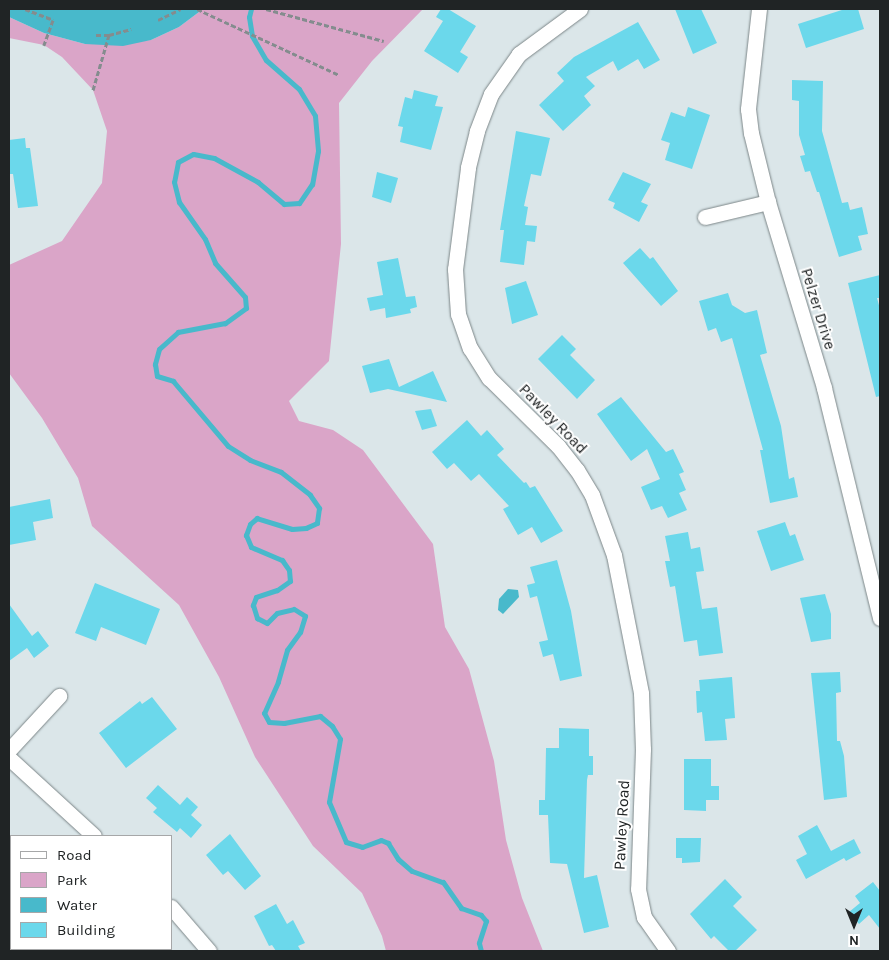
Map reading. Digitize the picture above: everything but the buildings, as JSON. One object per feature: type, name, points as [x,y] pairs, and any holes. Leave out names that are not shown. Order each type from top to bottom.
[{"type":"street","name":"Pawley Road","points":[[580,9],[519,54],[491,94],[477,130],[468,168],[455,269],[457,306],[470,348],[489,378],[558,446],[577,470],[592,495],[614,555],[641,693],[644,749],[638,889],[644,917],[668,951]]},
{"type":"street","name":"Pelzer Drive","points":[[758,9],[748,109],[768,202],[824,388],[880,618]]},
{"type":"street","points":[[705,217],[768,202]]},
{"type":"street","points":[[9,750],[59,696]]},
{"type":"street","points":[[9,758],[93,835]]},
{"type":"street","points":[[172,908],[210,951]]},
{"type":"path","points":[[25,9],[53,20],[44,45]]},
{"type":"path","points":[[158,20],[181,9]]},
{"type":"path","points":[[197,9],[339,75]]},
{"type":"path","points":[[266,9],[384,41]]},
{"type":"path","points":[[96,35],[109,35],[131,29]]},
{"type":"path","points":[[93,90],[109,35]]},
{"type":"green space","points":[[203,9],[423,9],[372,61],[339,103],[341,244],[329,361],[289,401],[299,421],[333,430],[363,450],[433,544],[445,627],[469,669],[494,761],[506,840],[522,898],[543,951],[386,951],[382,936],[362,893],[313,846],[255,757],[219,677],[179,605],[92,526],[78,478],[42,418],[9,373],[9,265],[62,241],[102,183],[107,131],[93,90],[62,57],[44,45],[9,38],[9,17],[44,33],[85,44],[151,40],[179,27]]},
{"type":"water","points":[[9,9],[203,9],[179,27],[151,40],[123,46],[85,44],[44,33],[9,17]]},
{"type":"water","points":[[508,589],[518,590],[519,597],[503,614],[498,610],[499,599]]},
{"type":"waterway","points":[[251,9],[249,17],[252,36],[266,60],[299,89],[315,116],[318,151],[312,184],[299,203],[284,204],[258,182],[214,158],[193,154],[178,162],[174,182],[179,202],[205,239],[215,263],[245,297],[246,308],[225,323],[178,332],[159,349],[155,364],[157,376],[173,381],[228,446],[250,460],[281,472],[310,495],[319,508],[317,523],[306,528],[292,529],[257,518],[250,524],[246,535],[251,547],[282,560],[289,570],[290,581],[277,590],[256,597],[253,605],[257,618],[267,623],[277,613],[294,609],[305,616],[300,632],[287,650],[278,682],[264,713],[269,722],[284,723],[320,716],[332,726],[340,739],[329,802],[346,842],[362,847],[381,840],[388,843],[398,859],[412,871],[443,882],[461,908],[481,915],[486,921],[479,943],[481,951]]}]
